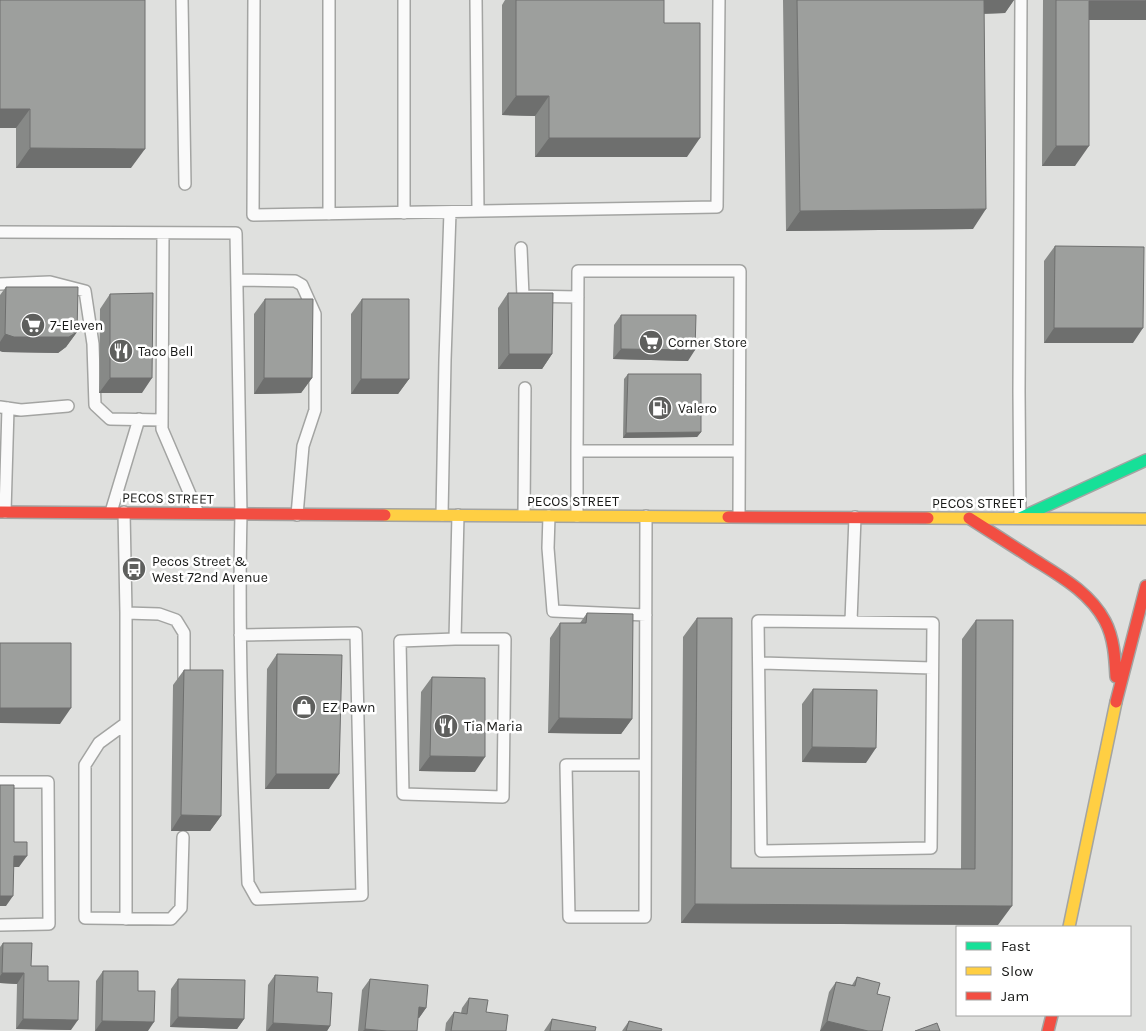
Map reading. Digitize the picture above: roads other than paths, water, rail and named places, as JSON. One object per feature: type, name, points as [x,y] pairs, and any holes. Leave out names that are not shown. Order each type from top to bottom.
[{"type":"main road","points":[[1020,518],[1146,460]]},
{"type":"main road","name":"PECOS STREET","points":[[2,512],[1146,519]]},
{"type":"main road","points":[[969,518],[1069,582],[1093,603],[1108,626],[1112,639],[1116,667],[1115,708]]},
{"type":"main road","points":[[1069,926],[1115,708],[1146,586]]},
{"type":"main road","points":[[1048,1031],[1052,1016]]},
{"type":"lane","points":[[182,0],[185,184]]},
{"type":"lane","points":[[254,0],[253,215],[717,207],[719,0]]},
{"type":"lane","points":[[329,0],[329,214]]},
{"type":"lane","points":[[404,0],[404,213]]},
{"type":"lane","points":[[476,0],[478,211]]},
{"type":"lane","points":[[1020,518],[1021,0]]},
{"type":"lane","points":[[442,515],[450,212]]},
{"type":"lane","points":[[0,232],[236,233],[241,514],[240,635],[240,685],[248,883],[257,899],[362,895],[356,633],[240,635]]},
{"type":"lane","points":[[163,233],[162,429],[198,513]]},
{"type":"lane","points":[[521,248],[523,296],[578,297]]},
{"type":"lane","points":[[577,516],[578,271],[740,271],[738,516]]},
{"type":"lane","points":[[237,280],[295,281],[302,285],[315,314],[315,410],[303,446],[297,515]]},
{"type":"lane","points":[[0,284],[50,282],[85,291],[93,344],[95,405],[110,419],[162,420]]},
{"type":"lane","points":[[524,515],[525,388]]},
{"type":"lane","points":[[2,512],[4,408],[21,410],[68,406]]},
{"type":"lane","points":[[111,512],[139,420]]},
{"type":"lane","points":[[578,451],[739,450]]},
{"type":"lane","points":[[124,512],[126,613],[126,919]]},
{"type":"lane","points":[[455,639],[458,515]]},
{"type":"lane","points":[[549,515],[548,548],[553,610],[646,615]]},
{"type":"lane","points":[[645,765],[566,765],[569,917],[645,917],[646,516]]},
{"type":"lane","points":[[851,622],[855,517]]},
{"type":"lane","points":[[126,613],[159,614],[176,620],[184,633],[184,682]]},
{"type":"lane","points":[[758,621],[851,622],[933,622],[931,848],[761,852],[758,621]]},
{"type":"lane","points":[[455,639],[505,639],[503,796],[403,794],[400,641],[455,639]]},
{"type":"lane","points":[[759,663],[932,668]]},
{"type":"lane","points":[[125,724],[99,743],[85,765],[85,918],[171,919],[181,908],[183,837]]},
{"type":"lane","points":[[0,782],[48,782],[49,924],[0,925]]},
{"type":"place","name":"7-Eleven","points":[[33,325]]},
{"type":"place","name":"Corner Store","points":[[651,342]]},
{"type":"place","name":"Taco Bell","points":[[121,351]]},
{"type":"place","name":"Valero","points":[[660,408]]},
{"type":"place","name":"Pecos Street & West 72nd Avenue","points":[[134,569]]},
{"type":"place","name":"EZ Pawn","points":[[304,707]]},
{"type":"place","name":"Tia Maria","points":[[446,726]]}]
